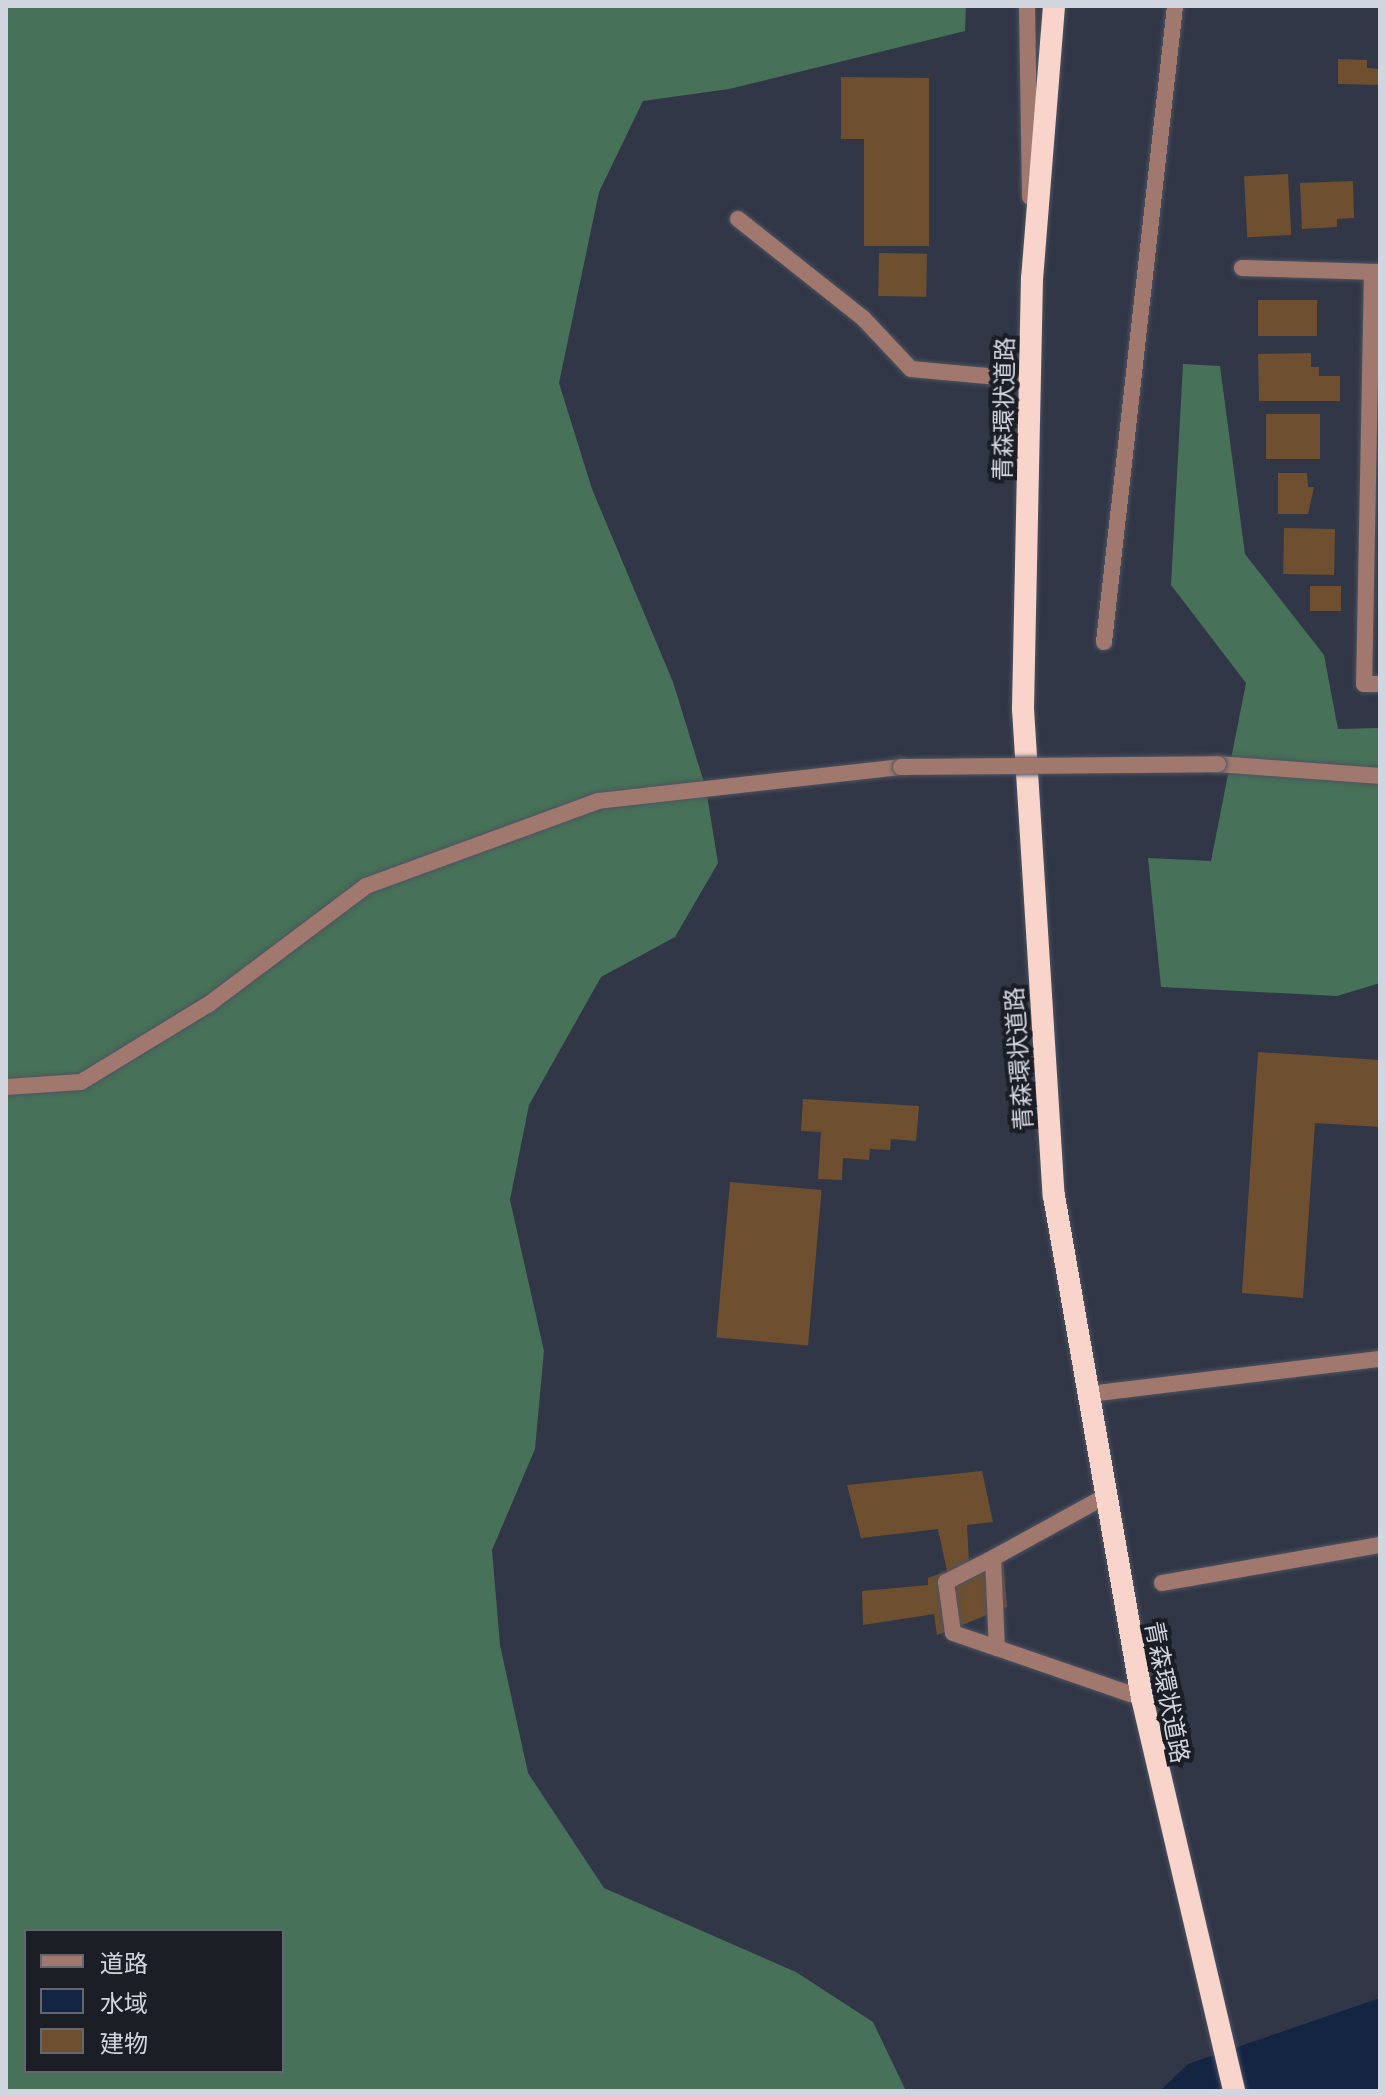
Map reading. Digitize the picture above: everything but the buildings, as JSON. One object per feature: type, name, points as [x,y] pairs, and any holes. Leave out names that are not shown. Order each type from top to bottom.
[{"type":"highway","name":"青森環状道路","points":[[1054,6],[1032,278],[1023,709],[1054,1196],[1104,1497],[1142,1698],[1234,2091]]},
{"type":"street","points":[[1027,6],[1032,278]]},
{"type":"street","points":[[1104,642],[1175,6]]},
{"type":"street","points":[[738,219],[863,318],[911,369],[1030,380]]},
{"type":"street","points":[[1242,268],[1376,272],[1364,684],[1380,684]]},
{"type":"street","points":[[6,1087],[81,1082],[209,1004],[366,886],[598,801],[901,767],[1218,764],[1380,776]]},
{"type":"street","points":[[1089,1394],[1380,1359]]},
{"type":"street","points":[[1104,1497],[946,1582],[953,1633],[1142,1698]]},
{"type":"street","points":[[1162,1583],[1380,1545]]},
{"type":"street","points":[[993,1558],[997,1648]]},
{"type":"green space","points":[[6,6],[966,6],[965,31],[729,89],[643,101],[599,192],[559,383],[592,489],[673,682],[706,789],[718,863],[675,937],[601,977],[529,1105],[510,1200],[544,1351],[535,1449],[492,1550],[500,1645],[528,1773],[604,1888],[796,1972],[873,2022],[906,2091],[6,2091]]},
{"type":"green space","points":[[1183,364],[1220,366],[1245,554],[1324,655],[1338,729],[1380,728],[1380,983],[1337,996],[1161,987],[1148,858],[1211,861],[1246,683],[1171,585]]},
{"type":"water","points":[[1380,1998],[1380,2091],[1160,2091],[1188,2064]]}]
